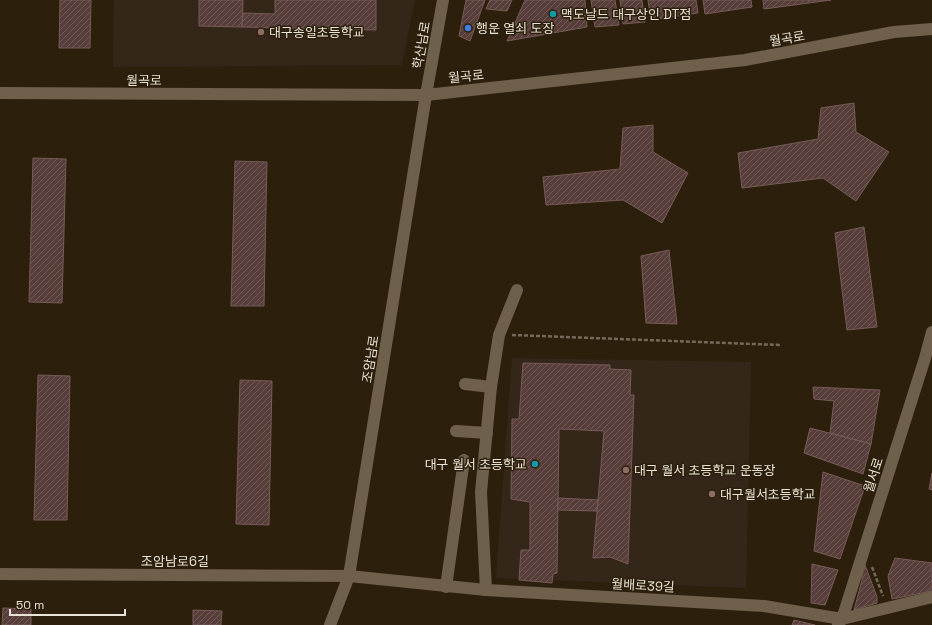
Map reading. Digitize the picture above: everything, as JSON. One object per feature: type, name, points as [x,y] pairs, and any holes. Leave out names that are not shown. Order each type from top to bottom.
[{"type":"street","name":"학산남로","points":[[426,95],[443,0]]},
{"type":"street","name":"월곡로","points":[[0,93],[426,95],[745,60],[894,32],[932,29]]},
{"type":"street","name":"조암남로","points":[[330,625],[350,576],[426,95]]},
{"type":"street","points":[[486,590],[481,492],[486,433],[499,335],[517,290]]},
{"type":"street","name":"월서로","points":[[840,622],[929,358],[932,332]]},
{"type":"street","points":[[465,384],[491,387]]},
{"type":"street","points":[[456,431],[486,433]]},
{"type":"street","points":[[446,587],[464,460]]},
{"type":"street","name":"조암남로6길","points":[[0,574],[350,576]]},
{"type":"street","name":"월배로39길","points":[[350,576],[486,590],[764,606],[840,622],[932,597]]},
{"type":"path","points":[[499,335],[780,345]]},
{"type":"path","points":[[865,548],[888,608]]},
{"type":"shaded area","name":"대구송일초등학교","points":[[114,0],[415,0],[402,65],[113,67]]},
{"type":"shaded area","name":"대구 월서 초등학교 운동장","points":[[512,358],[751,362],[746,588],[496,578]]},
{"type":"building","points":[[60,0],[91,0],[90,48],[59,48]]},
{"type":"building","points":[[199,0],[243,0],[242,27],[199,26]]},
{"type":"building","points":[[275,0],[376,0],[376,30],[242,27],[243,13],[275,14]]},
{"type":"building","points":[[466,0],[485,0],[470,41],[459,36]]},
{"type":"building","points":[[490,0],[512,0],[507,11],[486,9]]},
{"type":"building","name":"맥도날드 대구상인 DT점","points":[[525,0],[585,0],[587,27],[507,41]]},
{"type":"building","points":[[591,0],[615,0],[619,25],[595,27]]},
{"type":"building","points":[[620,0],[642,0],[645,22],[623,24]]},
{"type":"building","points":[[648,0],[696,0],[698,13],[651,20]]},
{"type":"building","points":[[703,0],[751,0],[752,7],[705,14]]},
{"type":"building","points":[[763,0],[831,0],[764,9]]},
{"type":"building","points":[[854,103],[856,132],[889,152],[856,201],[823,178],[742,188],[738,153],[818,139],[821,108]]},
{"type":"building","points":[[653,125],[653,152],[688,173],[662,223],[623,200],[546,205],[543,177],[620,169],[623,128]]},
{"type":"building","points":[[33,158],[66,159],[62,303],[29,302]]},
{"type":"building","points":[[235,161],[267,162],[264,306],[231,306]]},
{"type":"building","points":[[864,227],[877,327],[847,330],[835,233]]},
{"type":"building","points":[[669,250],[677,324],[646,323],[641,256]]},
{"type":"building","name":"대구 월서 초등학교","points":[[523,363],[610,365],[610,369],[631,370],[630,395],[634,395],[628,564],[610,557],[593,558],[604,431],[559,429],[557,573],[553,574],[552,583],[519,580],[521,550],[530,550],[530,502],[511,499],[512,419],[519,419]]},
{"type":"building","points":[[38,375],[70,376],[67,520],[34,520]]},
{"type":"building","points":[[240,380],[272,381],[269,525],[236,524]]},
{"type":"building","points":[[813,387],[880,390],[871,444],[830,433],[834,401],[814,399]]},
{"type":"building","points":[[810,428],[871,444],[863,474],[804,453]]},
{"type":"building","points":[[823,472],[865,486],[840,559],[814,551]]},
{"type":"building","points":[[932,473],[932,490],[929,489]]},
{"type":"building","points":[[558,498],[598,500],[597,511],[558,510]]},
{"type":"building","points":[[895,558],[932,563],[932,591],[892,599],[888,576]]},
{"type":"building","points":[[812,564],[838,570],[825,605],[811,603]]},
{"type":"building","points":[[865,565],[877,597],[877,603],[854,610],[862,580]]},
{"type":"building","points":[[3,608],[31,609],[31,625],[2,625]]},
{"type":"building","points":[[193,610],[222,611],[221,625],[193,625]]},
{"type":"building","points":[[794,620],[815,625],[792,625]]},
{"type":"place","name":"맥도날드 대구상인 DT점","points":[[553,14]]},
{"type":"place","name":"행운 열쇠 도장","points":[[468,28]]},
{"type":"place","name":"대구송일초등학교","points":[[261,32]]},
{"type":"place","name":"대구 월서 초등학교","points":[[535,464]]},
{"type":"place","name":"대구 월서 초등학교 운동장","points":[[626,470]]},
{"type":"place","name":"대구월서초등학교","points":[[712,494]]}]
